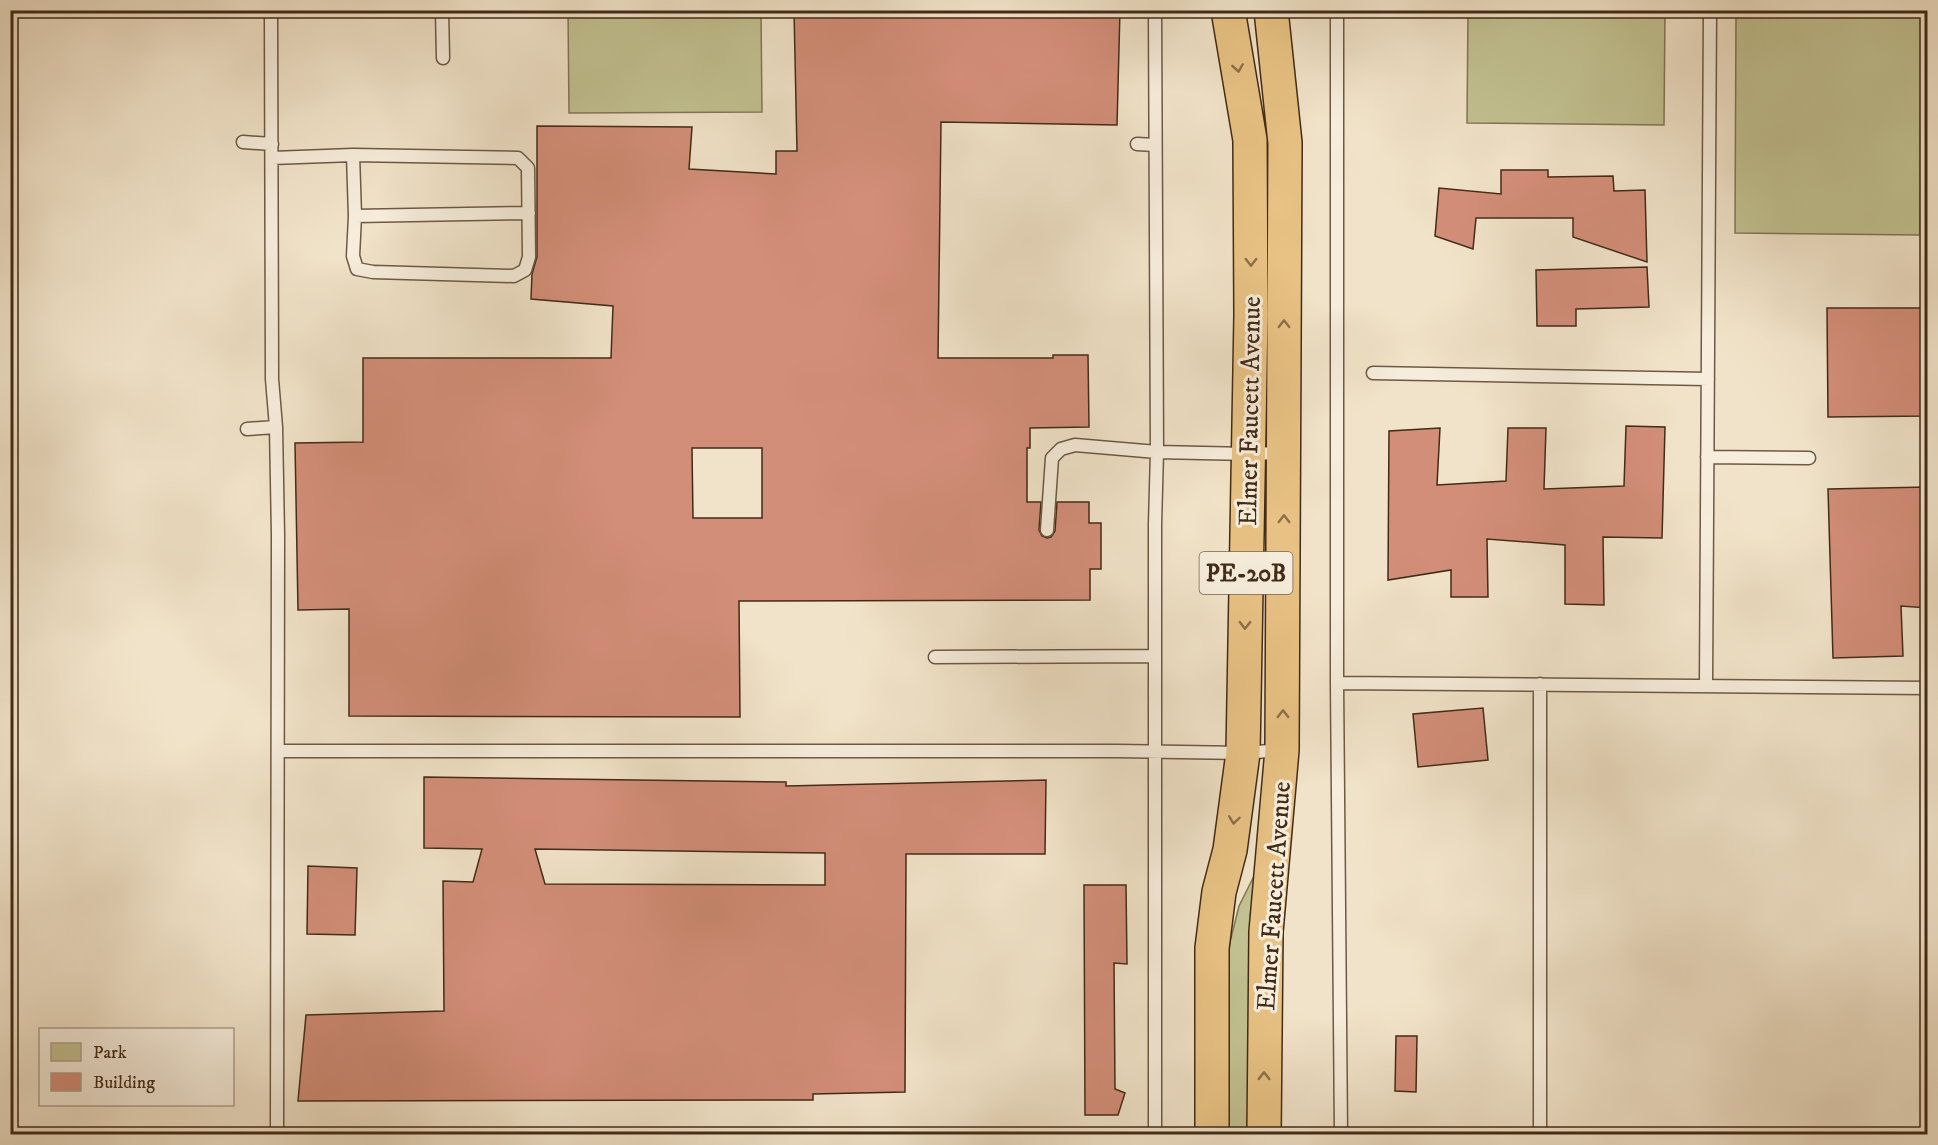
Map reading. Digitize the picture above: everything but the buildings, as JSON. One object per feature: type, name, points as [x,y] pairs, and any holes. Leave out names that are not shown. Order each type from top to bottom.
[{"type":"highway","name":"Elmer Faucett Avenue","points":[[1212,1134],[1212,948],[1219,892],[1230,850],[1243,753],[1251,315],[1250,140],[1228,10]]},
{"type":"highway","name":"Elmer Faucett Avenue","points":[[1264,1134],[1266,932],[1282,750],[1284,453],[1285,143],[1271,10]]},
{"type":"lane","points":[[271,10],[272,379],[276,428],[278,535],[277,1134]]},
{"type":"lane","points":[[442,10],[443,58]]},
{"type":"lane","points":[[1155,10],[1157,452],[1155,1134]]},
{"type":"lane","points":[[1337,10],[1337,683],[1341,1134]]},
{"type":"lane","points":[[1706,686],[1710,10]]},
{"type":"lane","points":[[243,142],[272,144]]},
{"type":"lane","points":[[1137,144],[1155,145]]},
{"type":"lane","points":[[272,158],[353,155],[518,158],[528,168],[529,257],[525,270],[514,276],[373,272],[357,269],[352,256],[355,216],[353,155]]},
{"type":"lane","points":[[355,216],[529,213]]},
{"type":"lane","points":[[1372,373],[1708,379]]},
{"type":"lane","points":[[247,429],[276,428]]},
{"type":"lane","points":[[1047,531],[1052,458],[1061,449],[1075,445],[1157,452],[1284,453]]},
{"type":"lane","points":[[1707,457],[1809,458]]},
{"type":"lane","points":[[935,657],[1155,656]]},
{"type":"lane","points":[[1337,683],[1928,688]]},
{"type":"lane","points":[[1540,684],[1540,1134]]},
{"type":"lane","points":[[278,751],[1243,753],[1282,750]]},
{"type":"green space","points":[[568,11],[761,11],[762,112],[569,113]]},
{"type":"green space","points":[[1468,11],[1665,11],[1664,125],[1467,123]]},
{"type":"green space","points":[[1736,11],[1921,11],[1920,235],[1735,233]]},
{"type":"green space","points":[[1255,874],[1247,1134],[1225,1134],[1226,958],[1239,906]]}]
